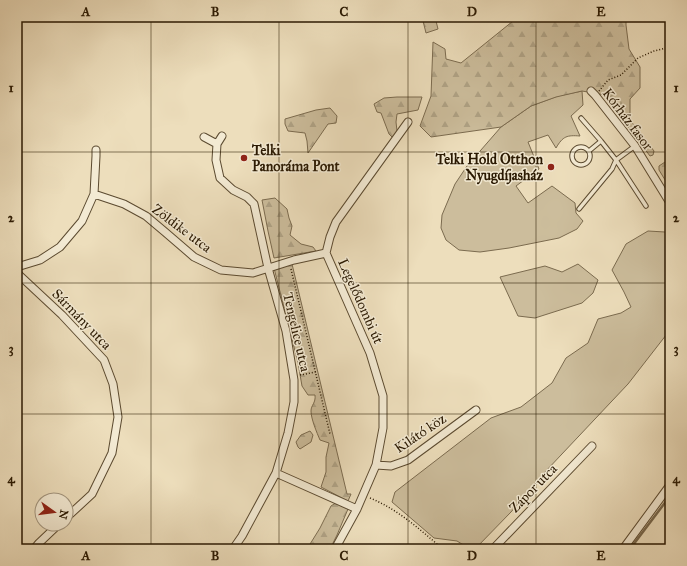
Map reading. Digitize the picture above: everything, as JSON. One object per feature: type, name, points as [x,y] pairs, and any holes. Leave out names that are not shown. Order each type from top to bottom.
[{"type":"street","name":"Kórház fasor","points":[[593,93],[635,146],[670,203]]},
{"type":"street","name":"Legelődombi út","points":[[335,549],[357,509],[376,465],[383,428],[383,396],[370,353],[326,253],[336,222],[408,122]]},
{"type":"street","points":[[204,137],[216,144],[222,136]]},
{"type":"street","name":"Tengelice utca","points":[[216,144],[216,160],[220,178],[233,190],[247,197],[254,204],[268,268],[286,331],[294,377],[294,402],[288,433],[276,473],[242,536],[233,549]]},
{"type":"street","points":[[17,267],[40,260],[60,247],[82,222],[94,194],[96,150]]},
{"type":"street","name":"Zöldike utca","points":[[94,194],[124,204],[146,216],[194,257],[221,270],[253,273],[289,261],[326,253]]},
{"type":"street","name":"Sármány utca","points":[[17,274],[62,315],[104,360],[113,384],[118,417],[112,454],[92,494],[74,511]]},
{"type":"street","name":"Kilátó köz","points":[[376,465],[391,466],[408,460],[476,410]]},
{"type":"street","name":"Zápor utca","points":[[493,549],[592,446]]},
{"type":"street","points":[[276,473],[357,509]]},
{"type":"street","points":[[623,549],[670,485]]},
{"type":"street","points":[[34,549],[51,532]]},
{"type":"lane","points":[[581,118],[616,160],[646,206]]},
{"type":"lane","points":[[589,151],[601,141]]},
{"type":"lane","points":[[579,209],[612,169],[616,160],[635,146]]},
{"type":"lane","points":[[578,147],[584,147],[589,151],[589,159],[585,163],[577,163],[573,159],[574,151],[578,147]]},
{"type":"path","points":[[593,93],[608,80],[621,75],[638,58],[654,51],[670,47]]},
{"type":"path","points":[[289,261],[330,434]]},
{"type":"path","points":[[294,377],[316,372]]},
{"type":"path","points":[[363,495],[384,504],[401,514],[442,549]]},
{"type":"green space","points":[[422,17],[435,17],[438,29],[426,33]]},
{"type":"green space","points":[[518,17],[626,17],[629,49],[640,67],[640,88],[630,99],[630,120],[626,124],[605,95],[582,91],[556,97],[531,106],[501,127],[431,137],[420,126],[431,96],[433,42],[445,49],[446,59],[461,63]]},
{"type":"green space","points":[[582,91],[583,105],[571,116],[580,136],[566,137],[556,148],[548,135],[528,142],[539,169],[516,186],[528,203],[552,186],[575,203],[576,213],[583,221],[577,229],[559,238],[480,252],[459,250],[446,240],[441,228],[442,215],[455,184],[467,166],[501,127],[531,106],[558,96]]},
{"type":"green space","points":[[422,97],[418,110],[397,114],[397,131],[393,138],[389,134],[381,113],[377,112],[374,104],[384,98]]},
{"type":"green space","points":[[330,108],[337,116],[336,123],[328,124],[308,153],[305,133],[288,131],[285,124],[285,119],[316,110]]},
{"type":"green space","points":[[630,120],[654,151],[653,155],[650,156],[626,124]]},
{"type":"green space","points":[[665,162],[670,164],[670,188],[659,170],[659,166]]},
{"type":"green space","points":[[275,198],[287,209],[292,226],[290,235],[301,244],[313,247],[316,251],[274,258],[262,200]]},
{"type":"green space","points":[[648,231],[665,232],[670,236],[670,330],[628,384],[545,472],[511,512],[475,549],[470,549],[457,541],[434,538],[392,502],[395,492],[491,418],[521,407],[552,383],[566,358],[588,343],[598,319],[621,313],[631,307],[612,270],[626,244]]},
{"type":"green space","points":[[292,264],[347,494],[351,494],[348,501],[321,487],[326,472],[326,457],[329,443],[320,440],[313,422],[311,411],[315,400],[315,395],[308,395],[302,386],[298,363],[274,268]]},
{"type":"green space","points":[[578,264],[598,280],[593,293],[582,303],[535,318],[518,316],[500,277],[545,266],[562,272]]},
{"type":"green space","points":[[310,431],[313,435],[311,442],[300,449],[296,442],[301,435]]},
{"type":"green space","points":[[337,502],[348,509],[330,549],[307,549],[331,506]]},
{"type":"waterway","points":[[630,549],[670,496]]},
{"type":"place","name":"Telki Panoráma Pont","points":[[244,158]]},
{"type":"place","name":"Telki Hold Otthon Nyugdíjasház","points":[[551,167]]}]
